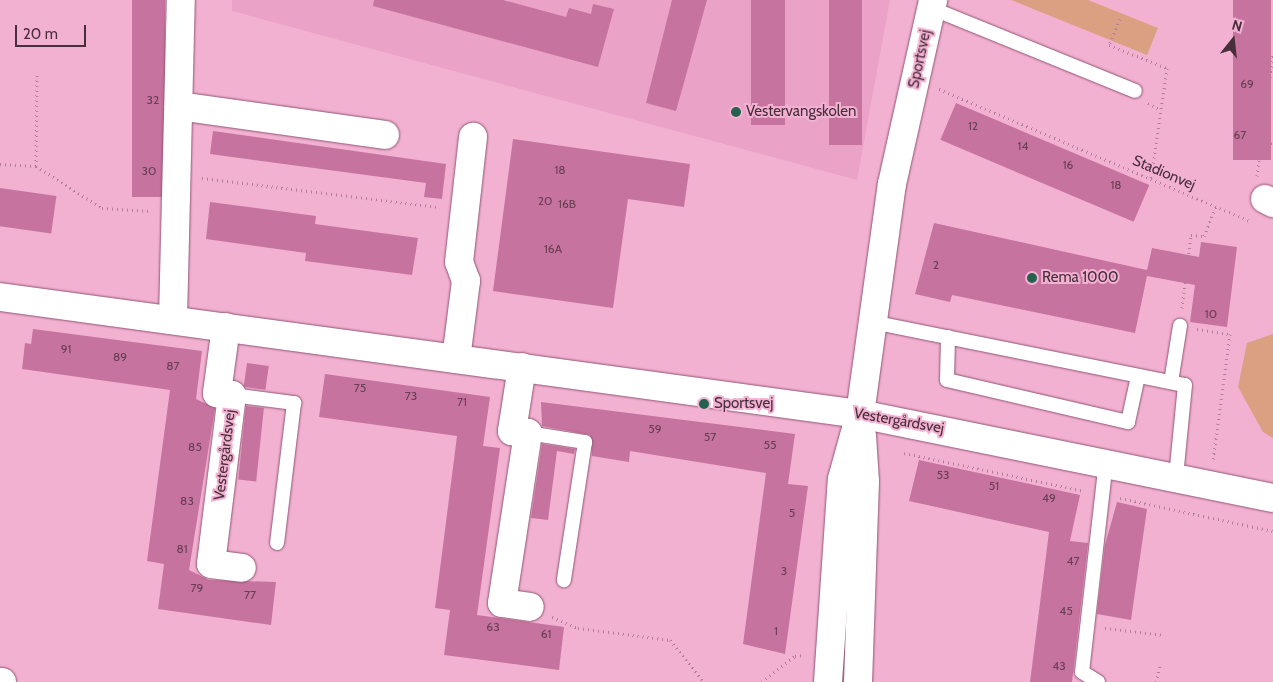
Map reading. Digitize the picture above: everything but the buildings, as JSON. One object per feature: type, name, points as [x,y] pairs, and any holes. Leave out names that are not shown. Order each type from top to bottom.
[{"type":"street","points":[[173,319],[181,0]]},
{"type":"street","name":"Sportsvej","points":[[828,682],[842,479],[860,414],[892,184],[932,4]]},
{"type":"street","points":[[179,106],[385,135]]},
{"type":"street","points":[[456,359],[466,281],[459,262],[473,137]]},
{"type":"street","name":"Vestergårdsvej","points":[[0,297],[173,319],[860,414],[1106,462],[1273,498]]},
{"type":"street","name":"Vestergårdsvej","points":[[226,327],[217,393],[232,395],[211,564],[242,568]]},
{"type":"street","points":[[522,368],[512,431],[528,433],[502,603],[530,607]]},
{"type":"street","name":"Sportsvej","points":[[858,682],[865,482],[860,414]]},
{"type":"lane","points":[[932,4],[1135,92]]},
{"type":"lane","points":[[872,322],[1186,385],[1176,477]]},
{"type":"lane","points":[[1171,382],[1180,326]]},
{"type":"lane","points":[[948,336],[947,380],[1128,422],[1138,376]]},
{"type":"lane","points":[[232,395],[294,403],[276,543]]},
{"type":"lane","points":[[528,433],[585,442],[564,580]]},
{"type":"lane","points":[[1098,682],[1082,672],[1106,462]]},
{"type":"path","name":"Stadionvej","points":[[915,79],[1250,222],[1261,200],[1261,140],[1273,55]]},
{"type":"path","points":[[36,166],[37,75]]},
{"type":"path","points":[[1261,140],[1273,144]]},
{"type":"path","points":[[0,164],[36,166],[102,208],[175,213]]},
{"type":"path","points":[[177,174],[465,210]]},
{"type":"path","points":[[1210,484],[1230,334],[1180,326],[1191,235],[1204,236],[1216,207]]},
{"type":"path","points":[[904,453],[1273,531]]},
{"type":"path","points":[[530,607],[578,628],[670,640],[704,682]]},
{"type":"path","points":[[1087,626],[1164,635]]},
{"type":"path","points":[[762,682],[795,656],[831,654]]},
{"type":"path","points":[[1156,682],[1160,666]]},
{"type":"shaded area","name":"Vestervangskolen","points":[[232,0],[890,0],[857,180],[232,11]]},
{"type":"shaded area","points":[[1011,0],[1088,0],[1158,28],[1147,55]]},
{"type":"shaded area","points":[[1273,334],[1273,438],[1263,432],[1238,387],[1247,343]]},
{"type":"place","name":"Vestervangskolen","points":[[736,112]]},
{"type":"place","name":"Rema 1000","points":[[1032,278]]},
{"type":"place","name":"Sportsvej","points":[[704,404]]}]
